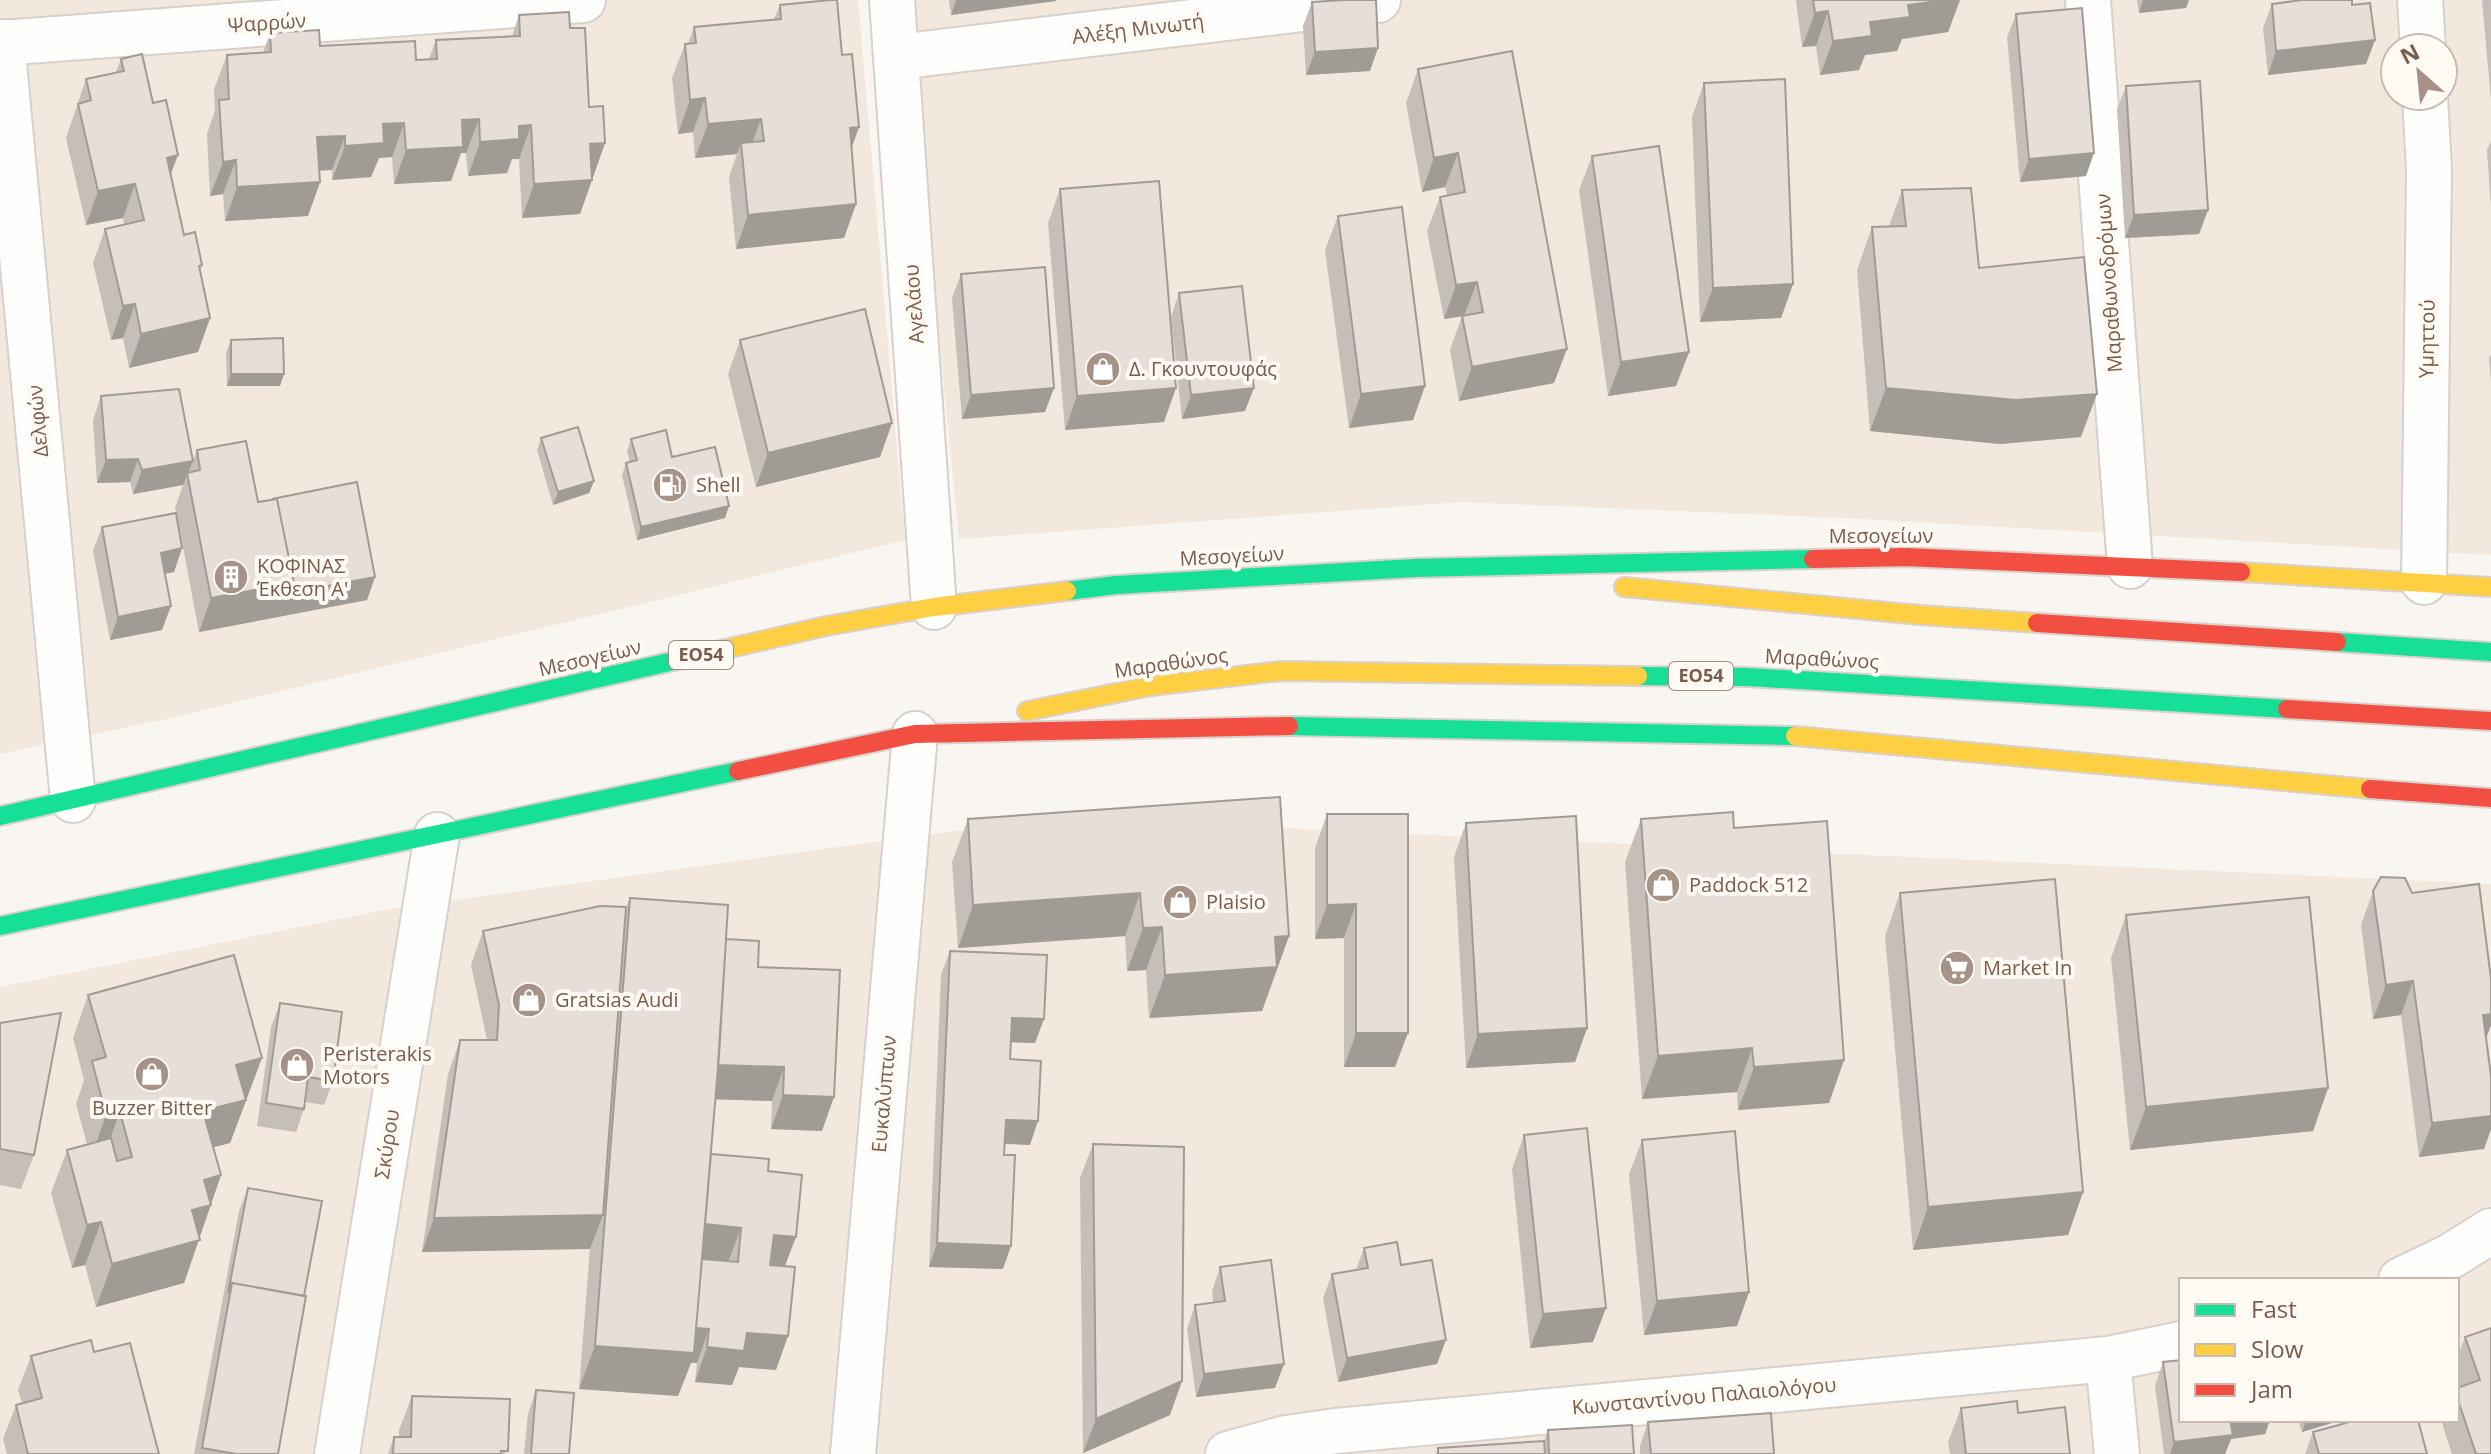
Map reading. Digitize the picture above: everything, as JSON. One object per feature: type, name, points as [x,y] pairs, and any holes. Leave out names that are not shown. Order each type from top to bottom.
[{"type":"main road","name":"Μεσογείων","points":[[0,816],[826,626],[934,607],[1116,585],[1414,568],[1905,557],[2130,566],[2491,587]]},
{"type":"main road","name":"ΕΟ54","points":[[1414,568],[1572,582]]},
{"type":"main road","points":[[1604,585],[1920,615],[2491,652]]},
{"type":"main road","name":"Μαραθώνος","points":[[915,734],[1151,686],[1281,671],[1747,677],[2491,721]]},
{"type":"main road","name":"ΕΟ54","points":[[0,926],[915,734],[1264,726],[1800,736],[2338,787],[2491,798]]},
{"type":"street","name":"Ψαρρών","points":[[1,43],[583,0]]},
{"type":"street","name":"Αγελάου","points":[[892,0],[934,607]]},
{"type":"street","name":"Αλέξη Μινωτή","points":[[897,57],[1378,0]]},
{"type":"street","name":"Μαραθωνοδρόμων","points":[[2088,0],[2130,566]]},
{"type":"street","points":[[2420,0],[2422,32]]},
{"type":"street","name":"Δελφών","points":[[1,43],[73,800]]},
{"type":"street","name":"Υμηττού","points":[[2424,582],[2429,170],[2426,112]]},
{"type":"street","name":"Ευκαλύπτων","points":[[853,1454],[915,734]]},
{"type":"street","name":"Σκύρου","points":[[337,1454],[437,835]]},
{"type":"street","points":[[2405,1278],[2451,1256],[2491,1231]]},
{"type":"street","name":"Κωνσταντίνου Παλαιολόγου","points":[[1228,1454],[1286,1438],[1337,1442],[2108,1359],[2179,1344]]},
{"type":"street","points":[[2108,1359],[2117,1454]]},
{"type":"shaded area","points":[[0,0],[858,0],[905,540],[166,719],[0,754]]},
{"type":"shaded area","points":[[906,0],[2491,0],[2491,555],[1845,518],[1462,502],[959,539]]},
{"type":"shaded area","points":[[1280,828],[2491,884],[2491,1454],[0,1454],[0,987],[384,910],[954,831]]},
{"type":"building","points":[[837,0],[842,55],[852,54],[859,127],[850,128],[856,204],[748,215],[741,143],[764,141],[761,119],[708,124],[705,98],[690,100],[685,44],[696,43],[694,27],[781,19],[780,5]]},
{"type":"building","points":[[1376,0],[1378,48],[1315,52],[1312,2]]},
{"type":"building","points":[[1813,0],[1946,0],[1908,5],[1910,17],[1870,22],[1872,36],[1833,41],[1828,11],[1815,13]]},
{"type":"building","points":[[2302,0],[2352,0],[2352,5],[2370,3],[2375,40],[2276,51],[2272,4]]},
{"type":"building","points":[[2082,8],[2094,153],[2029,159],[2016,14]]},
{"type":"building","points":[[569,12],[570,28],[585,28],[589,107],[603,106],[605,143],[590,144],[592,180],[534,184],[531,125],[519,126],[519,139],[480,142],[479,119],[462,120],[463,147],[406,150],[404,123],[383,124],[384,143],[345,146],[345,136],[317,137],[320,182],[237,187],[236,160],[223,162],[219,100],[229,99],[227,55],[271,52],[270,33],[319,30],[320,46],[415,41],[416,60],[437,59],[436,40],[520,36],[519,15]]},
{"type":"building","points":[[1512,51],[1567,349],[1472,367],[1462,316],[1483,312],[1477,282],[1456,285],[1440,197],[1465,192],[1458,153],[1434,158],[1418,69]]},
{"type":"building","points":[[142,54],[153,103],[166,100],[178,155],[167,158],[184,235],[195,232],[210,318],[141,334],[135,304],[123,306],[105,229],[144,220],[135,184],[98,191],[78,104],[91,100],[86,79],[124,71],[121,59]]},
{"type":"building","points":[[1785,79],[1793,284],[1713,288],[1704,83]]},
{"type":"building","points":[[2200,81],[2208,210],[2134,215],[2126,86]]},
{"type":"building","points":[[1659,146],[1689,352],[1621,362],[1592,156]]},
{"type":"building","points":[[1159,181],[1176,388],[1077,396],[1060,189]]},
{"type":"building","points":[[1971,188],[1979,268],[2084,257],[2097,394],[2016,400],[1886,388],[1872,227],[1906,226],[1902,190]]},
{"type":"building","points":[[1402,207],[1425,386],[1361,394],[1338,216]]},
{"type":"building","points":[[1045,267],[1054,388],[971,395],[961,274]]},
{"type":"building","points":[[1242,286],[1254,388],[1191,395],[1179,293]]},
{"type":"building","points":[[865,309],[892,423],[768,453],[740,340]]},
{"type":"building","points":[[283,338],[284,374],[231,374],[231,340]]},
{"type":"building","points":[[179,389],[193,461],[142,470],[138,459],[106,460],[101,396]]},
{"type":"building","points":[[578,427],[594,481],[558,492],[541,438]]},
{"type":"building","name":"Shell","points":[[666,430],[672,457],[715,447],[729,506],[641,527],[626,463],[637,460],[631,439]]},
{"type":"building","points":[[246,441],[258,502],[277,499],[294,583],[211,598],[187,473],[200,470],[197,450]]},
{"type":"building","points":[[357,482],[375,577],[290,593],[294,583],[277,499],[272,499]]},
{"type":"building","points":[[176,513],[182,548],[161,553],[171,606],[118,617],[102,527]]},
{"type":"building","points":[[1280,797],[1289,936],[1275,937],[1277,967],[1165,975],[1162,927],[1143,928],[1140,893],[973,905],[968,819]]},
{"type":"building","points":[[1733,812],[1734,828],[1827,821],[1844,1060],[1754,1067],[1752,1048],[1658,1056],[1641,819]]},
{"type":"building","points":[[1327,814],[1408,814],[1408,1033],[1356,1033],[1356,904],[1327,905]]},
{"type":"building","points":[[1576,816],[1587,1028],[1478,1034],[1466,823]]},
{"type":"building","points":[[2381,877],[2405,878],[2412,893],[2479,884],[2491,979],[2491,1014],[2483,1015],[2491,1076],[2491,1116],[2432,1123],[2413,981],[2386,985],[2373,891]]},
{"type":"building","points":[[2055,879],[2083,1192],[1928,1207],[1900,893]]},
{"type":"building","points":[[2309,897],[2328,1088],[2146,1107],[2126,915]]},
{"type":"building","points":[[630,898],[728,905],[719,1056],[694,1353],[595,1346]]},
{"type":"building","points":[[600,906],[626,907],[603,1215],[434,1218],[460,1040],[497,1040],[499,1005],[483,931]]},
{"type":"building","points":[[726,939],[759,941],[758,967],[840,970],[834,1097],[783,1095],[784,1067],[718,1065]]},
{"type":"building","points":[[950,951],[1047,955],[1044,1019],[1012,1018],[1010,1059],[1041,1061],[1038,1121],[1006,1120],[1004,1155],[1015,1155],[1011,1246],[937,1243]]},
{"type":"building","points":[[234,955],[262,1058],[236,1065],[246,1100],[203,1111],[221,1175],[204,1180],[211,1205],[192,1210],[200,1240],[112,1264],[101,1222],[87,1225],[67,1150],[111,1138],[117,1161],[132,1157],[120,1112],[106,1115],[92,1061],[106,1057],[88,995]]},
{"type":"building","points":[[280,1003],[342,1012],[333,1081],[308,1077],[304,1109],[266,1103]]},
{"type":"building","points":[[61,1013],[34,1155],[0,1149],[0,1023]]},
{"type":"building","points":[[1587,1128],[1606,1308],[1543,1314],[1524,1135]]},
{"type":"building","points":[[1735,1131],[1749,1292],[1657,1301],[1642,1140]]},
{"type":"building","points":[[1093,1144],[1184,1147],[1182,1381],[1096,1419]]},
{"type":"building","points":[[711,1154],[769,1159],[768,1171],[802,1175],[796,1237],[774,1235],[770,1265],[795,1267],[788,1336],[747,1333],[744,1351],[707,1347],[709,1329],[696,1328],[702,1259],[738,1262],[741,1228],[705,1224]]},
{"type":"building","points":[[248,1188],[322,1201],[304,1296],[232,1283],[228,1293]]},
{"type":"building","points":[[1397,1242],[1401,1265],[1432,1260],[1446,1340],[1347,1358],[1332,1274],[1368,1268],[1364,1248]]},
{"type":"building","points":[[1271,1260],[1284,1364],[1204,1374],[1195,1305],[1225,1301],[1220,1267]]},
{"type":"building","points":[[232,1283],[306,1296],[278,1454],[236,1454],[202,1448]]},
{"type":"building","points":[[2491,1328],[2491,1454],[2476,1454],[2459,1403],[2459,1387],[2480,1380],[2465,1337]]},
{"type":"building","points":[[91,1340],[94,1352],[130,1343],[159,1454],[28,1454],[16,1405],[42,1398],[31,1356]]},
{"type":"building","points":[[2179,1360],[2179,1422],[2230,1422],[2233,1435],[2174,1442],[2163,1362]]},
{"type":"building","points":[[536,1390],[574,1393],[569,1454],[531,1454]]},
{"type":"building","points":[[412,1396],[510,1399],[508,1451],[501,1451],[501,1454],[393,1454],[394,1437],[411,1437]]},
{"type":"building","points":[[2017,1401],[2018,1413],[2065,1407],[2070,1454],[1966,1454],[1961,1408]]},
{"type":"building","points":[[1771,1413],[1774,1454],[1651,1454],[1648,1422]]},
{"type":"building","points":[[2350,1422],[2419,1422],[2427,1454],[2319,1454],[2313,1432]]},
{"type":"building","points":[[1632,1425],[1634,1454],[1549,1454],[1548,1430]]},
{"type":"building","points":[[1544,1441],[1545,1454],[1438,1454],[1438,1448]]},
{"type":"traffic: fast","points":[[1067,591],[1116,585],[1414,568],[1813,559]]},
{"type":"traffic: fast","points":[[2337,642],[2491,652]]},
{"type":"traffic: fast","points":[[0,816],[704,654]]},
{"type":"traffic: fast","points":[[1638,676],[1747,677],[2287,709]]},
{"type":"traffic: fast","points":[[1289,726],[1795,736]]},
{"type":"traffic: fast","points":[[0,926],[738,771]]},
{"type":"traffic: slow","points":[[2241,572],[2491,587]]},
{"type":"traffic: slow","points":[[1624,587],[2037,623]]},
{"type":"traffic: slow","points":[[704,654],[826,626],[934,607],[1067,591]]},
{"type":"traffic: slow","points":[[1027,711],[1151,686],[1281,671],[1638,676]]},
{"type":"traffic: slow","points":[[1795,736],[2370,789]]},
{"type":"traffic: jam","points":[[1813,559],[1905,557],[2241,572]]},
{"type":"traffic: jam","points":[[2037,623],[2337,642]]},
{"type":"traffic: jam","points":[[2287,709],[2491,721]]},
{"type":"traffic: jam","points":[[738,771],[915,734],[1289,726]]},
{"type":"traffic: jam","points":[[2370,789],[2491,798]]},
{"type":"place","name":"Δ. Γκουντουφάς","points":[[1103,369]]},
{"type":"place","name":"Shell","points":[[670,485]]},
{"type":"place","name":"ΚΟΦΙΝΑΣ Έκθεση Α'","points":[[231,577]]},
{"type":"place","name":"Paddock 512","points":[[1663,885]]},
{"type":"place","name":"Plaisio","points":[[1180,902]]},
{"type":"place","name":"Market In","points":[[1957,968]]},
{"type":"place","name":"Gratsias Audi","points":[[529,1000]]},
{"type":"place","name":"Peristerakis Motors","points":[[297,1065]]},
{"type":"place","name":"Buzzer Bitter","points":[[152,1074]]}]
